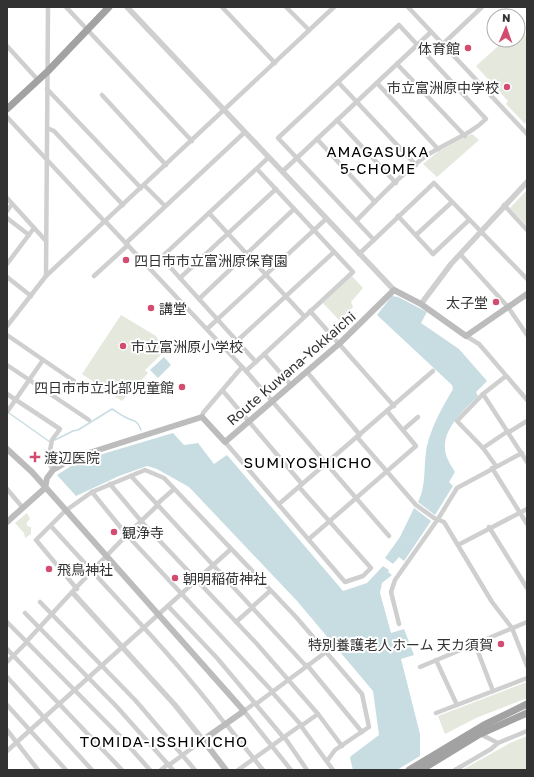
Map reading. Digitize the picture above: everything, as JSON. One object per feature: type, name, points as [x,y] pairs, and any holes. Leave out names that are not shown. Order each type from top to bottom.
[{"type":"highway","points":[[7,109],[48,71],[109,7]]},
{"type":"highway","points":[[421,770],[435,758],[484,725],[527,704]]},
{"type":"highway","points":[[409,770],[480,734],[527,713]]},
{"type":"main road","points":[[394,290],[421,304],[466,336],[527,294]]},
{"type":"main road","name":"Route Kuwana-Yokkaichi","points":[[202,417],[225,442],[340,343],[394,290]]},
{"type":"main road","points":[[47,489],[47,478],[53,470],[83,454],[202,417]]},
{"type":"main road","points":[[7,449],[47,489],[106,558],[159,614],[244,711],[203,740],[226,770]]},
{"type":"main road","points":[[7,522],[47,489]]},
{"type":"street","points":[[46,276],[48,7]]},
{"type":"street","points":[[66,7],[192,141]]},
{"type":"street","points":[[127,7],[394,290]]},
{"type":"street","points":[[222,7],[275,63]]},
{"type":"street","points":[[286,7],[309,30]]},
{"type":"street","points":[[7,326],[46,276],[334,7]]},
{"type":"street","points":[[408,7],[527,134]]},
{"type":"street","points":[[443,44],[482,7]]},
{"type":"street","points":[[356,221],[416,165],[438,149],[465,136],[486,119],[398,25],[278,138],[297,158],[356,221],[374,240]]},
{"type":"street","points":[[283,171],[431,32]]},
{"type":"street","points":[[7,46],[38,80]]},
{"type":"street","points":[[398,64],[465,136]]},
{"type":"street","points":[[338,82],[416,165]]},
{"type":"street","points":[[377,83],[438,149]]},
{"type":"street","points":[[47,88],[143,186],[165,206]]},
{"type":"street","points":[[102,95],[166,165]]},
{"type":"street","points":[[7,117],[244,369],[389,536]]},
{"type":"street","points":[[337,120],[396,183]]},
{"type":"street","points":[[47,128],[54,131],[123,204]]},
{"type":"street","points":[[94,276],[165,206],[244,132]]},
{"type":"street","points":[[317,139],[376,202]]},
{"type":"street","points":[[150,268],[269,157]]},
{"type":"street","points":[[202,417],[203,413],[244,369],[256,362],[353,272],[257,169]]},
{"type":"street","points":[[421,304],[460,254],[527,182]]},
{"type":"street","points":[[359,254],[434,183],[527,279]]},
{"type":"street","points":[[180,278],[276,189]]},
{"type":"street","points":[[7,198],[46,241]]},
{"type":"street","points":[[416,235],[452,202]]},
{"type":"street","points":[[7,211],[12,204]]},
{"type":"street","points":[[504,205],[527,230]]},
{"type":"street","points":[[199,298],[294,209]]},
{"type":"street","points":[[209,213],[304,316]]},
{"type":"street","points":[[398,216],[433,254],[469,220]]},
{"type":"street","points":[[7,218],[29,235]]},
{"type":"street","points":[[207,330],[326,219]]},
{"type":"street","points":[[7,264],[34,228]]},
{"type":"street","points":[[237,341],[334,252]]},
{"type":"street","points":[[460,254],[508,307],[527,335]]},
{"type":"street","points":[[161,257],[256,362]]},
{"type":"street","points":[[7,278],[31,296]]},
{"type":"street","points":[[310,311],[340,343],[394,406]]},
{"type":"street","points":[[7,335],[74,381]]},
{"type":"street","points":[[466,336],[479,344],[506,376],[509,376],[527,400]]},
{"type":"street","points":[[264,354],[291,386]]},
{"type":"street","points":[[8,411],[43,360]]},
{"type":"street","points":[[7,365],[89,420]]},
{"type":"street","points":[[279,504],[433,371]]},
{"type":"street","points":[[306,372],[387,471],[418,506],[444,522],[492,602],[512,628],[527,666]]},
{"type":"street","points":[[506,376],[483,394],[457,421],[483,448],[527,524]]},
{"type":"street","points":[[223,391],[329,521],[371,568],[362,576],[345,582],[309,538],[225,442]]},
{"type":"street","points":[[7,394],[60,429],[52,440],[48,462],[53,470]]},
{"type":"street","points":[[483,394],[524,453],[527,462]]},
{"type":"street","points":[[309,538],[416,446],[388,411]]},
{"type":"street","points":[[403,430],[418,417]]},
{"type":"street","points":[[483,448],[527,421]]},
{"type":"street","points":[[399,624],[392,596],[393,585],[407,561],[457,488],[494,467],[524,453]]},
{"type":"street","points":[[161,770],[203,740],[175,705],[122,646],[75,590],[36,540],[65,510],[92,492],[145,470],[164,478],[326,652],[362,694],[370,727],[335,750],[327,761]]},
{"type":"street","points":[[131,476],[307,665],[362,732]]},
{"type":"street","points":[[110,484],[196,582],[236,622],[288,679],[318,714],[342,746]]},
{"type":"street","points":[[7,489],[23,508]]},
{"type":"street","points":[[7,662],[106,558],[126,534],[174,489]]},
{"type":"street","points":[[92,492],[126,534],[272,691],[301,725],[333,770]]},
{"type":"street","points":[[458,544],[527,509]]},
{"type":"street","points":[[51,526],[191,680],[263,770]]},
{"type":"street","points":[[489,527],[527,588]]},
{"type":"street","points":[[7,751],[87,677],[196,582],[231,549]]},
{"type":"street","points":[[236,622],[270,591]]},
{"type":"street","points":[[40,602],[102,664],[195,770]]},
{"type":"street","points":[[168,606],[255,703],[308,770]]},
{"type":"street","points":[[25,613],[87,677],[173,770]]},
{"type":"street","points":[[7,622],[119,735],[150,770]]},
{"type":"street","points":[[420,667],[527,622]]},
{"type":"street","points":[[475,644],[492,691]]},
{"type":"street","points":[[7,649],[122,770]]},
{"type":"street","points":[[291,770],[274,746],[244,711],[326,652]]},
{"type":"street","points":[[436,660],[457,705]]},
{"type":"street","points":[[7,677],[45,716],[92,770]]},
{"type":"street","points":[[436,713],[527,678]]},
{"type":"street","points":[[8,709],[30,729],[66,770]]},
{"type":"street","points":[[238,770],[318,714]]},
{"type":"street","points":[[7,730],[38,770]]},
{"type":"street","points":[[455,770],[492,749],[498,743],[527,731]]},
{"type":"street","points":[[480,734],[498,743]]},
{"type":"shaded area","points":[[526,36],[527,37],[527,123],[524,123],[506,104],[508,101],[476,66],[496,48],[526,48]]},
{"type":"shaded area","points":[[472,134],[479,140],[437,177],[423,164],[440,150]]},
{"type":"shaded area","points":[[527,190],[527,226],[510,208]]},
{"type":"shaded area","points":[[352,276],[363,288],[351,302],[353,307],[339,320],[323,303]]},
{"type":"shaded area","points":[[121,315],[156,336],[165,351],[145,370],[148,373],[122,401],[82,374]]},
{"type":"shaded area","points":[[27,513],[30,519],[27,522],[27,526],[31,527],[31,534],[25,538],[24,533],[15,523]]},
{"type":"shaded area","points":[[527,682],[527,698],[476,718],[445,734],[438,716]]},
{"type":"shaded area","points":[[527,736],[527,770],[462,770],[510,743]]},
{"type":"water","points":[[392,296],[398,297],[427,312],[421,323],[459,349],[487,381],[476,392],[478,396],[451,426],[447,434],[445,441],[445,452],[448,461],[455,472],[449,482],[453,486],[435,515],[418,502],[423,489],[426,453],[429,438],[453,389],[452,385],[377,315]]},
{"type":"water","points":[[164,357],[171,365],[158,378],[150,370]]},
{"type":"water","points":[[173,433],[184,445],[198,443],[214,464],[227,455],[343,591],[367,583],[383,566],[389,570],[388,572],[392,575],[382,583],[380,593],[391,633],[404,629],[414,655],[401,659],[420,734],[420,756],[397,770],[353,770],[350,758],[351,756],[379,735],[373,691],[297,601],[189,487],[157,469],[147,466],[119,476],[76,496],[57,475],[79,461]]},
{"type":"water","points":[[414,508],[431,521],[404,561],[399,557],[393,564],[385,558],[400,537]]},
{"type":"waterway","points":[[55,440],[78,430],[112,409],[136,422],[141,430]]},
{"type":"waterway","points":[[9,413],[50,442]]},
{"type":"place","name":"体育館","points":[[468,48]]},
{"type":"place","name":"市立富洲原中学校","points":[[507,87]]},
{"type":"place","name":"四日市市立富洲原保育園","points":[[126,260]]},
{"type":"place","name":"太子堂","points":[[496,302]]},
{"type":"place","name":"講堂","points":[[151,308]]},
{"type":"place","name":"市立富洲原小学校","points":[[123,346]]},
{"type":"place","name":"四日市市立北部児童館","points":[[182,387]]},
{"type":"place","name":"渡辺医院","points":[[35,457]]},
{"type":"place","name":"観浄寺","points":[[114,532]]},
{"type":"place","name":"飛鳥神社","points":[[49,569]]},
{"type":"place","name":"朝明稲荷神社","points":[[175,578]]},
{"type":"place","name":"特別養護老人ホーム 天カ須賀","points":[[501,644]]},
{"type":"district","name":"AMAGASUKA 5-CHOME","points":[[378,160]]},
{"type":"district","name":"SUMIYOSHICHO","points":[[308,462]]},
{"type":"district","name":"TOMIDA-ISSHIKICHO","points":[[164,741]]}]
